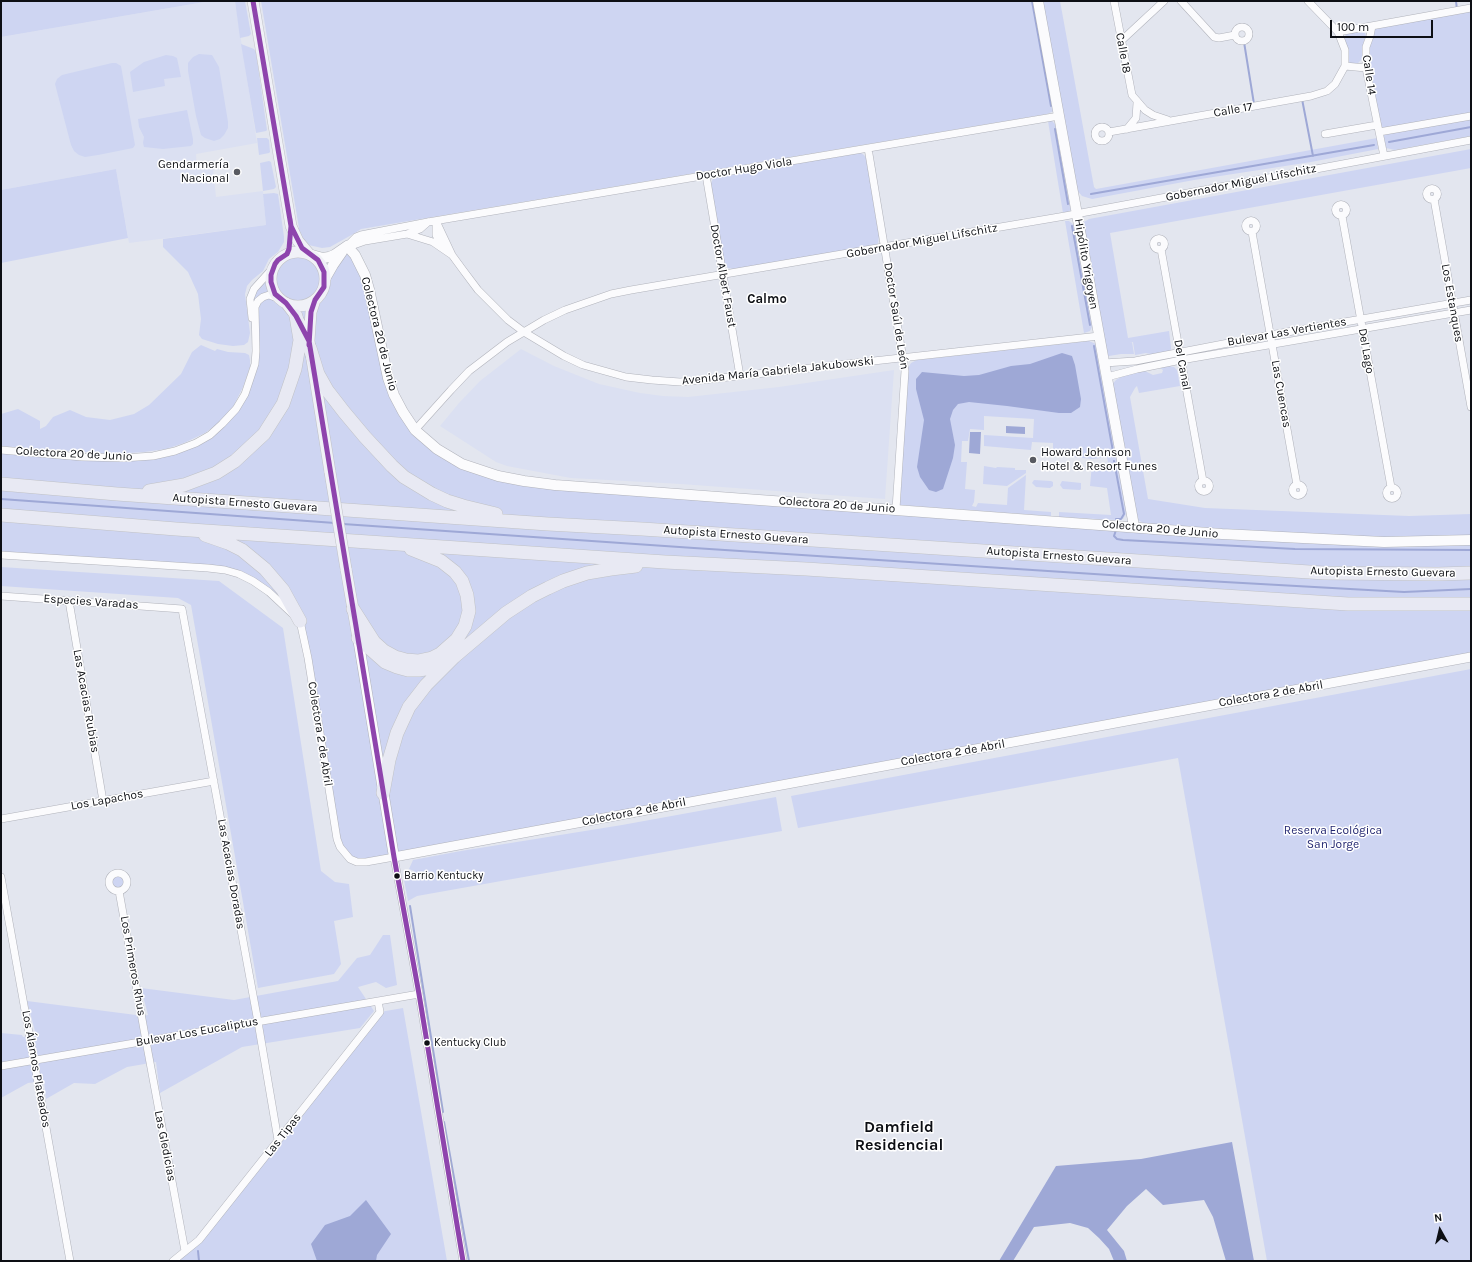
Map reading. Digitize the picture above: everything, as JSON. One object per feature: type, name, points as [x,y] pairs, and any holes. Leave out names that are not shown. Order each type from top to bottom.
[{"type":"highway","points":[[117,494],[184,486],[216,473],[235,462],[251,447],[264,434],[276,417],[290,387],[300,346],[299,329],[296,316]]},
{"type":"highway","points":[[309,344],[318,374],[327,390],[365,438],[404,477],[432,494],[464,506],[489,513],[548,524]]},
{"type":"highway","name":"Autopista Ernesto Guevara","points":[[1,484],[117,494],[548,524],[1325,573],[1471,573]]},
{"type":"highway","points":[[1,515],[392,544],[1348,604],[1471,604]]},
{"type":"highway","points":[[176,529],[204,535],[228,543],[242,550],[265,569],[275,580],[289,599],[300,621]]},
{"type":"highway","points":[[353,609],[374,642],[384,651],[395,657],[406,660],[418,661],[432,658],[440,654],[457,639],[465,626],[469,611],[467,596],[462,581],[455,572],[441,561],[421,552],[392,544]]},
{"type":"highway","points":[[383,793],[389,760],[397,733],[409,707],[426,685],[454,657],[483,632],[519,604],[563,581],[599,571],[665,562]]},
{"type":"highway","points":[[358,638],[385,662],[408,670],[431,668],[454,657]]},
{"type":"main road","points":[[253,1],[291,226],[290,244],[287,254]]},
{"type":"main road","name":"Hipólito Yrigoyen","points":[[1038,1],[1134,526]]},
{"type":"main road","points":[[291,226],[298,242],[322,265],[325,279],[324,287],[311,312],[309,344],[394,857]]},
{"type":"main road","name":"Doctor Hugo Viola","points":[[310,254],[323,258],[329,257],[347,246]]},
{"type":"main road","name":"Doctor Hugo Viola","points":[[325,279],[336,259],[347,246]]},
{"type":"main road","name":"Colectora 20 de Junio","points":[[347,246],[356,255],[365,275],[378,326],[383,359],[394,395],[403,412],[415,430],[436,449],[462,464],[498,476],[555,485],[1134,526],[1222,534],[1384,542],[1471,540]]},
{"type":"main road","points":[[309,344],[296,316],[272,288],[271,276],[272,269],[278,260],[287,254],[298,251],[310,254]]},
{"type":"main road","points":[[283,301],[294,306],[301,306],[316,300]]},
{"type":"street","name":"Calle 18","points":[[1114,1],[1132,95],[1137,103],[1153,115],[1173,121]]},
{"type":"street","points":[[1121,41],[1164,1]]},
{"type":"street","points":[[1181,1],[1214,37],[1219,38],[1235,35]]},
{"type":"street","points":[[1308,1],[1338,32],[1345,50],[1345,66],[1366,68]]},
{"type":"street","points":[[1338,32],[1471,8]]},
{"type":"street","name":"Calle 14","points":[[1372,26],[1366,47],[1366,68],[1384,156]]},
{"type":"street","name":"Calle 17","points":[[1109,132],[1318,94],[1327,91],[1335,84],[1345,66]]},
{"type":"street","points":[[1126,129],[1136,118],[1137,103]]},
{"type":"street","name":"Doctor Hugo Viola","points":[[347,246],[356,237],[361,235],[432,221],[1059,116]]},
{"type":"street","points":[[1325,134],[1378,129],[1471,116]]},
{"type":"street","name":"Gobernador Miguel Lifschitz","points":[[415,430],[469,371],[507,342],[544,320],[565,310],[611,294],[1077,214],[1471,140]]},
{"type":"street","name":"Doctor Saúl de León","points":[[868,148],[904,358],[905,371],[896,509]]},
{"type":"street","name":"Doctor Albert Faust","points":[[706,175],[740,376]]},
{"type":"street","name":"Los Estanques","points":[[1434,199],[1471,407]]},
{"type":"street","name":"Del Lago","points":[[1342,216],[1391,487]]},
{"type":"street","name":"Doctor Hugo Viola","points":[[347,246],[365,241],[407,234],[420,229],[432,221]]},
{"type":"street","points":[[432,221],[436,235],[442,247]]},
{"type":"street","name":"Avenida María Gabriela Jakubowski","points":[[432,221],[452,255],[478,290],[508,320],[524,332],[564,356],[583,364],[626,377],[680,382],[1099,336]]},
{"type":"street","name":"Las Cuencas","points":[[1252,232],[1297,485]]},
{"type":"street","name":"Avenida María Gabriela Jakubowski","points":[[407,234],[425,238],[442,247],[452,255]]},
{"type":"street","name":"Del Canal","points":[[1161,249],[1202,481]]},
{"type":"street","name":"Colectora 20 de Junio","points":[[255,326],[251,315],[250,299],[254,289],[272,269]]},
{"type":"street","name":"Colectora 20 de Junio","points":[[1,450],[82,457],[123,458],[152,456],[175,451],[196,443],[210,435],[222,424],[236,409],[245,394],[255,364],[255,307],[258,301],[269,295],[283,301]]},
{"type":"street","name":"Bulevar Las Vertientes","points":[[1106,377],[1180,356],[1270,335],[1471,300]]},
{"type":"street","name":"Bulevar Las Vertientes","points":[[1104,363],[1180,356],[1272,344],[1471,310]]},
{"type":"street","points":[[1,555],[225,570],[239,574],[253,581],[269,592],[300,621]]},
{"type":"street","name":"Especies Varadas","points":[[1,596],[182,609]]},
{"type":"street","name":"Las Acacias Rubias","points":[[70,601],[103,801]]},
{"type":"street","name":"Las Acacias Doradas","points":[[182,609],[258,1022],[278,1140]]},
{"type":"street","name":"Colectora 2 de Abril","points":[[300,621],[308,658],[336,831],[340,847],[350,859],[357,862],[366,862],[394,857],[1471,657]]},
{"type":"street","name":"Los Lapachos","points":[[1,819],[214,781]]},
{"type":"street","points":[[394,857],[419,994],[463,1261]]},
{"type":"street","name":"Los Álamos Plateados","points":[[1,877],[70,1261]]},
{"type":"street","name":"Los Primeros Rhus","points":[[119,891],[146,1041]]},
{"type":"street","name":"Bulevar Los Eucaliptus","points":[[1,1066],[419,994]]},
{"type":"street","name":"Las Tipas","points":[[173,1261],[199,1240],[380,1012],[378,1001]]},
{"type":"street","name":"Las Gledicias","points":[[146,1041],[185,1251]]},
{"type":"shaded area","points":[[210,1],[235,1],[257,143],[196,154],[197,170],[213,168],[216,197],[263,191],[266,225],[129,243],[116,169],[1,190],[1,37]]},
{"type":"shaded area","points":[[521,349],[554,366],[599,384],[640,393],[663,396],[688,397],[779,387],[894,370],[885,499],[681,484],[571,478],[507,466],[496,462],[440,426],[480,381]]},
{"type":"shaded area","points":[[1062,353],[1072,356],[1075,365],[1081,399],[1080,407],[1071,413],[1059,413],[969,402],[958,404],[953,410],[950,419],[955,445],[953,458],[943,489],[936,492],[929,490],[920,477],[917,467],[924,420],[916,389],[916,379],[922,372],[964,376],[979,375],[1011,366],[1030,364]]},
{"type":"shaded area","points":[[1006,426],[1025,427],[1025,434],[1006,433]]},
{"type":"shaded area","points":[[970,432],[981,432],[980,454],[969,453]]},
{"type":"shaded area","points":[[1232,1142],[1254,1261],[1226,1261],[1213,1217],[1204,1200],[1163,1205],[1146,1189],[1127,1206],[1107,1230],[1124,1251],[1127,1261],[1114,1261],[1109,1249],[1088,1228],[1070,1223],[1034,1227],[1013,1261],[999,1261],[1056,1166],[1141,1159]]},
{"type":"shaded area","points":[[366,1200],[391,1234],[377,1255],[376,1261],[317,1261],[311,1244],[325,1225],[350,1216]]},
{"type":"green space","points":[[1,1],[210,1],[1,37]]},
{"type":"green space","points":[[235,1],[245,1],[251,34],[249,36],[240,38]]},
{"type":"green space","points":[[261,1],[1034,1],[1054,111],[1047,114],[361,229],[330,247],[322,248],[304,244],[297,228],[299,228]]},
{"type":"green space","points":[[1041,1],[1060,1],[1094,187],[1096,189],[1377,138],[1378,149],[1311,162],[1194,180],[1092,199],[1082,196],[1075,188]]},
{"type":"green space","points":[[1471,8],[1471,136],[1395,150],[1386,148],[1384,137],[1380,137],[1366,68],[1372,26]]},
{"type":"green space","points":[[1360,31],[1365,33],[1366,36],[1362,48],[1362,59],[1357,64],[1350,63],[1348,60],[1344,39],[1347,34]]},
{"type":"green space","points":[[241,44],[254,49],[256,52],[266,131],[256,133]]},
{"type":"green space","points":[[199,54],[212,55],[219,67],[228,128],[220,139],[214,141],[201,135],[188,71],[188,63],[193,57]]},
{"type":"green space","points":[[166,55],[177,58],[181,77],[164,79],[165,86],[133,92],[130,72],[144,62]]},
{"type":"green space","points":[[116,63],[121,66],[135,145],[133,148],[85,157],[74,151],[71,145],[55,84],[57,79],[62,75]]},
{"type":"green space","points":[[187,110],[193,139],[193,144],[191,146],[163,149],[144,147],[144,137],[139,127],[138,119]]},
{"type":"green space","points":[[1048,121],[1052,121],[1057,126],[1071,209],[1069,212],[1063,213]]},
{"type":"green space","points":[[257,138],[267,138],[269,140],[269,153],[259,155]]},
{"type":"green space","points":[[1471,149],[1471,168],[1110,233],[1128,338],[1169,331],[1171,352],[1154,355],[1146,353],[1135,355],[1132,342],[1134,354],[1106,355],[1082,225],[1089,219]]},
{"type":"green space","points":[[859,152],[866,158],[879,236],[878,243],[876,245],[735,269],[728,268],[724,262],[711,184],[713,178],[716,176]]},
{"type":"green space","points":[[271,162],[276,187],[274,189],[263,191],[260,163]]},
{"type":"green space","points":[[116,169],[128,238],[1,263],[1,190]]},
{"type":"green space","points":[[263,194],[278,194],[284,242],[278,252],[269,259],[263,271],[247,286],[245,294],[250,333],[248,342],[244,345],[233,346],[218,344],[202,339],[199,335],[201,319],[198,294],[188,272],[163,247],[163,239],[266,225]]},
{"type":"green space","points":[[1065,221],[1069,221],[1075,226],[1093,325],[1090,331],[1084,333]]},
{"type":"green space","points":[[344,250],[355,255],[394,395],[437,449],[498,476],[1175,531],[1471,540],[1471,657],[357,862],[340,847],[300,621],[269,592],[239,574],[1,555],[1,450],[152,456],[197,443],[236,409],[255,364],[255,307],[263,297],[294,305],[301,306],[309,304],[315,300],[324,287],[325,279]]},
{"type":"green space","points":[[298,257],[310,261],[316,267],[320,279],[316,291],[310,297],[298,301],[286,297],[280,291],[276,279],[280,267],[286,261]]},
{"type":"green space","points":[[267,282],[271,292],[263,293],[253,301],[256,291],[263,283]]},
{"type":"green space","points":[[1089,341],[1096,344],[1127,512],[1123,519],[1059,517],[1059,512],[1111,515],[1107,488],[1090,486],[1092,464],[1108,463],[1107,457],[1093,459],[1072,457],[1072,453],[1053,452],[1053,443],[1032,442],[1031,450],[984,446],[984,435],[1033,438],[1034,419],[984,416],[984,430],[970,429],[968,441],[962,441],[961,462],[967,462],[965,489],[975,490],[974,502],[972,506],[976,507],[978,503],[1007,505],[1008,488],[1026,475],[1024,510],[1051,512],[1051,516],[900,505],[908,368],[911,363],[917,360]]},
{"type":"green space","points":[[201,345],[215,351],[217,349],[228,352],[245,353],[249,355],[250,360],[250,367],[243,387],[232,409],[220,422],[205,433],[184,443],[166,449],[144,452],[112,454],[1,446],[1,414],[18,409],[40,421],[40,429],[46,426],[53,417],[70,410],[86,417],[110,420],[134,414],[149,405],[181,374],[192,352]]},
{"type":"green space","points":[[1168,366],[1174,367],[1177,370],[1180,386],[1139,393],[1137,386],[1130,397],[1148,499],[1205,508],[1409,516],[1471,514],[1471,536],[1380,537],[1145,524],[1138,520],[1111,386],[1116,380],[1124,375],[1143,370],[1153,375],[1162,373],[1163,370],[1160,368]]},
{"type":"green space","points":[[984,466],[996,468],[1015,468],[1015,470],[1026,470],[1026,473],[1007,486],[983,484]]},
{"type":"green space","points":[[1034,480],[1051,481],[1053,482],[1053,486],[1050,488],[1036,487],[1032,483]]},
{"type":"green space","points":[[1062,481],[1081,483],[1081,489],[1063,489],[1060,485]]},
{"type":"green space","points":[[1,567],[219,581],[283,628],[321,871],[335,882],[349,884],[353,917],[334,921],[341,964],[334,974],[258,988],[191,605],[178,598],[1,586]]},
{"type":"green space","name":"Reserva Ecológica San Jorge","points":[[1471,669],[1471,1261],[1267,1261],[1178,758],[798,828],[791,796]]},
{"type":"green space","points":[[776,797],[782,831],[417,896],[408,901],[404,880],[406,876],[411,878],[414,871],[409,869],[413,860],[622,825]]},
{"type":"green space","points":[[116,876],[120,876],[124,882],[120,888],[116,888],[112,884],[112,880]]},
{"type":"green space","points":[[383,935],[390,935],[397,985],[386,988],[376,982],[358,987],[374,1011],[360,1028],[242,1047],[160,1093],[156,1062],[127,1067],[95,1084],[74,1083],[46,1099],[44,1081],[28,1083],[1,1098],[1,1033],[22,1035],[23,1037],[36,1035],[27,1001],[136,1015],[137,1017],[148,1015],[141,988],[234,1000],[338,981],[357,958],[370,955]]},
{"type":"green space","points":[[403,1008],[447,1261],[173,1261],[185,1251],[380,1012]]},
{"type":"waterway","points":[[1032,1],[1051,106]]},
{"type":"waterway","points":[[1456,1],[1457,10]]},
{"type":"waterway","points":[[1244,42],[1254,104]]},
{"type":"waterway","points":[[1302,99],[1313,156]]},
{"type":"waterway","points":[[1389,142],[1471,127]]},
{"type":"waterway","points":[[1055,129],[1068,204]]},
{"type":"waterway","points":[[1091,194],[1374,145]]},
{"type":"waterway","points":[[1072,226],[1090,325]]},
{"type":"waterway","points":[[1094,346],[1114,457]]},
{"type":"waterway","points":[[1114,461],[1124,514],[1121,519],[1116,519]]},
{"type":"waterway","points":[[1,499],[335,523]]},
{"type":"waterway","points":[[343,524],[1171,579],[1404,592],[1471,589]]},
{"type":"waterway","points":[[1116,530],[1114,536],[1117,539],[1123,540],[1295,549],[1471,550]]},
{"type":"waterway","points":[[410,906],[443,1112]]},
{"type":"waterway","points":[[444,1122],[469,1261]]},
{"type":"waterway","points":[[198,1251],[199,1261]]},
{"type":"transit line","points":[[253,1],[291,226],[289,249],[287,254],[275,264],[271,275],[271,282],[275,294],[286,303],[296,316],[309,341],[394,857],[419,994],[463,1261]]},
{"type":"transit line","points":[[290,219],[291,226],[302,248],[318,260],[324,272],[324,287],[315,300],[311,312],[309,345]]},
{"type":"place","name":"Gendarmería Nacional","points":[[237,172]]},
{"type":"place","name":"Howard Johnson Hotel & Resort Funes","points":[[1033,460]]},
{"type":"place","name":"Barrio Kentucky","points":[[397,876]]},
{"type":"place","name":"Kentucky Club","points":[[427,1043]]},
{"type":"district","name":"Calmo","points":[[767,299]]},
{"type":"district","name":"Damfield Residencial","points":[[899,1136]]}]
